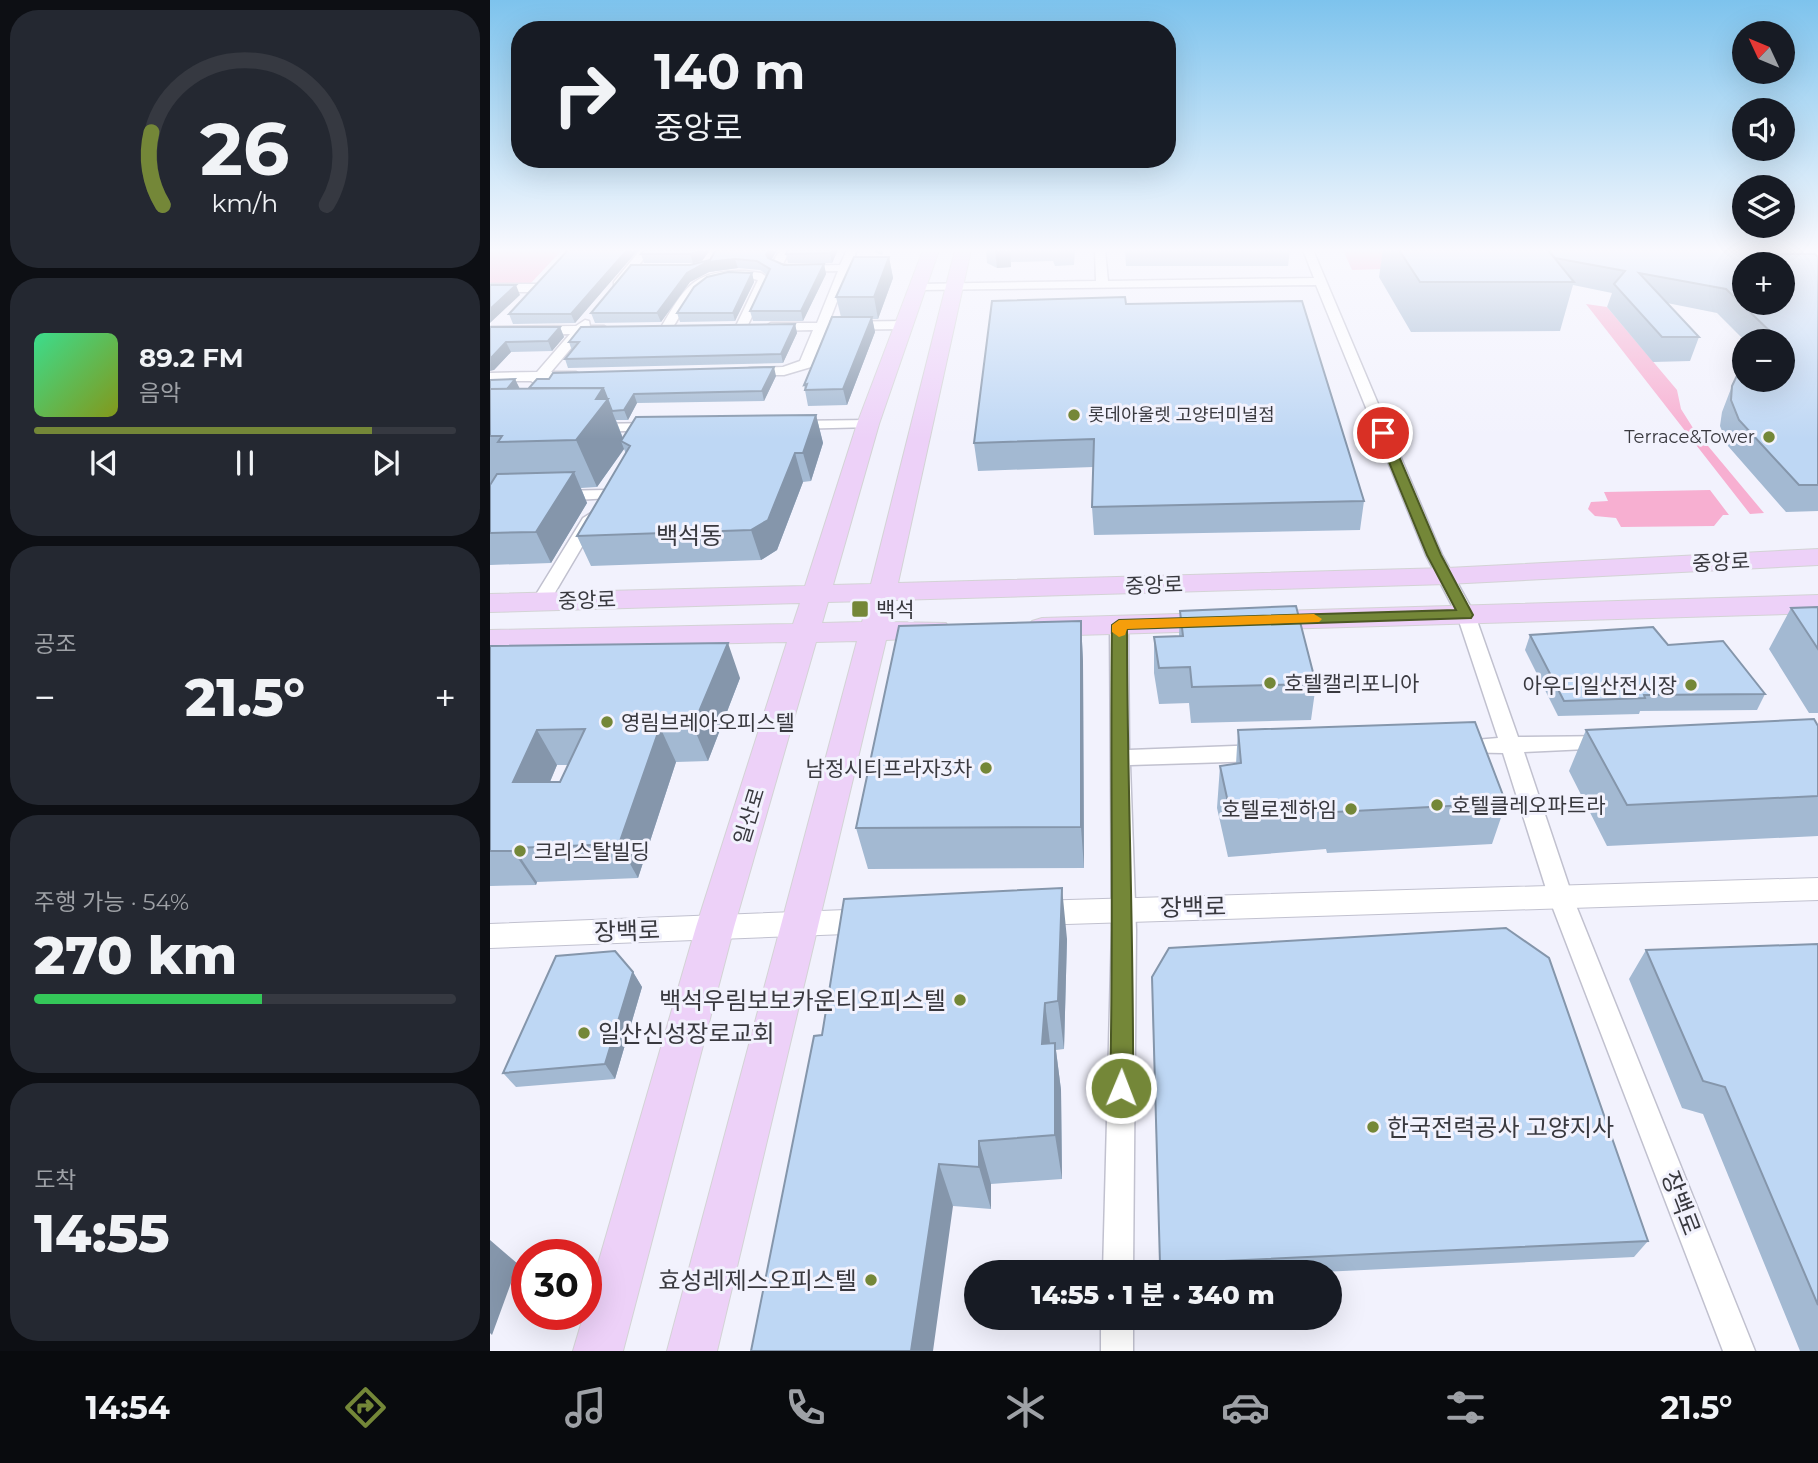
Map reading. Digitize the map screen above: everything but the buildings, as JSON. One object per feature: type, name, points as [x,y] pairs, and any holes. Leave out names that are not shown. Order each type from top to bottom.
[{"type":"main road","name":"일산로","points":[[598,1351],[715,927],[868,424],[910,313]]},
{"type":"main road","points":[[692,1351],[871,632],[883,594],[949,313]]},
{"type":"main road","name":"중앙로","points":[[490,603],[1447,576],[1818,557]]},
{"type":"main road","points":[[574,638],[606,620],[710,613],[716,608],[721,597]]},
{"type":"main road","name":"중앙로","points":[[1009,628],[1818,604]]},
{"type":"main road","name":"중앙로","points":[[497,644],[574,638],[805,635],[968,629]]},
{"type":"street","points":[[493,331],[514,313]]},
{"type":"street","points":[[526,394],[594,313]]},
{"type":"street","points":[[666,329],[674,313]]},
{"type":"street","points":[[743,313],[734,328],[905,325]]},
{"type":"street","points":[[729,372],[797,369],[806,364],[826,313]]},
{"type":"street","points":[[1333,313],[1434,555],[1447,576]]},
{"type":"street","points":[[493,331],[617,330]]},
{"type":"street","points":[[490,377],[593,375]]},
{"type":"street","points":[[772,426],[868,424]]},
{"type":"street","points":[[579,428],[675,427]]},
{"type":"street","points":[[637,443],[648,428]]},
{"type":"street","points":[[541,497],[608,490],[541,601]]},
{"type":"street","name":"장백로","points":[[1447,576],[1466,615],[1561,898],[1739,1351]]},
{"type":"street","points":[[1118,1260],[1124,908],[1119,758],[1119,625]]},
{"type":"street","points":[[1441,747],[1631,740]]},
{"type":"street","points":[[1119,758],[1278,753]]},
{"type":"street","name":"장백로","points":[[1008,914],[1124,908],[1818,889]]},
{"type":"street","name":"장백로","points":[[490,936],[897,920]]},
{"type":"street","points":[[1117,1330],[1117,1351]]},
{"type":"shaded area","points":[[1593,313],[1612,313],[1677,390],[1681,409],[1693,428],[1764,513],[1750,514]]},
{"type":"shaded area","points":[[1710,490],[1729,515],[1723,515],[1714,526],[1621,527],[1616,518],[1595,516],[1588,509],[1591,502],[1608,501],[1604,492]]},
{"type":"slow traffic","points":[[1119,632],[1119,625],[1314,619]]},
{"type":"place","name":"롯데아울렛 고양터미널점","points":[[1074,415]]},
{"type":"place","name":"Terrace&Tower","points":[[1769,437]]},
{"type":"place","name":"백석","points":[[860,609]]},
{"type":"place","name":"호텔캘리포니아","points":[[1270,683]]},
{"type":"place","name":"아우디일산전시장","points":[[1691,685]]},
{"type":"place","name":"영림브레아오피스텔","points":[[607,722]]},
{"type":"place","name":"남정시티프라자3차","points":[[986,768]]},
{"type":"place","name":"호텔클레오파트라","points":[[1437,805]]},
{"type":"place","name":"호텔로젠하임","points":[[1351,809]]},
{"type":"place","name":"크리스탈빌딩","points":[[520,851]]},
{"type":"place","name":"백석우림보보카운티오피스텔","points":[[960,1000]]},
{"type":"place","name":"일산신성장로교회","points":[[584,1033]]},
{"type":"place","name":"한국전력공사 고양지사","points":[[1373,1127]]},
{"type":"place","name":"효성레제스오피스텔","points":[[871,1280]]},
{"type":"district","name":"백석동","points":[[689,535]]},
{"type":"route","points":[[1121,1088],[1124,930],[1119,758],[1119,625],[1466,615],[1434,555],[1383,433]]}]
